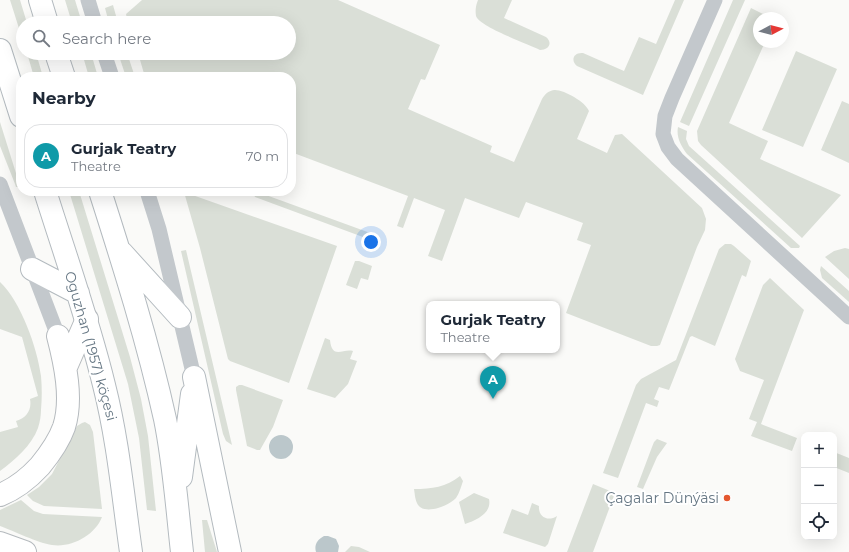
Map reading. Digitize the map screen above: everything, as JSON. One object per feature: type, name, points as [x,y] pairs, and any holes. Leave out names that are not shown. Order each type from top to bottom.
[{"type":"main road","points":[[40,0],[45,16]]},
{"type":"main road","points":[[0,50],[16,100]]},
{"type":"main road","points":[[58,60],[62,72]]},
{"type":"main road","name":"Oguzhan (1957) köçesi","points":[[47,196],[87,319],[104,385],[114,428],[131,552]]},
{"type":"main road","points":[[102,196],[154,371],[165,421],[177,503],[182,552]]},
{"type":"main road","points":[[118,249],[180,317]]},
{"type":"main road","points":[[32,269],[78,293]]},
{"type":"main road","points":[[66,368],[87,319]]},
{"type":"main road","points":[[0,495],[26,480],[49,455],[64,427],[67,392],[66,368],[58,336]]},
{"type":"main road","points":[[177,503],[194,377]]},
{"type":"main road","points":[[194,377],[230,552]]},
{"type":"main road","points":[[0,543],[25,552]]},
{"type":"street","points":[[88,0],[93,16]]},
{"type":"street","points":[[715,0],[672,98],[666,116],[663,134],[668,147],[677,160],[849,318]]},
{"type":"street","points":[[106,60],[110,72]]},
{"type":"street","points":[[0,184],[58,336]]},
{"type":"street","points":[[149,196],[159,229],[194,377]]},
{"type":"shaded area","points":[[10,0],[20,0],[25,16],[16,16],[16,19]]},
{"type":"shaded area","points":[[65,0],[75,0],[80,16],[70,16]]},
{"type":"shaded area","points":[[142,0],[338,0],[440,45],[425,80],[421,79],[408,109],[492,146],[490,152],[514,162],[542,99],[548,92],[558,90],[579,100],[587,107],[589,111],[577,139],[607,153],[615,135],[622,134],[702,208],[706,219],[705,230],[697,247],[660,345],[651,346],[566,313],[591,245],[577,240],[583,223],[526,202],[519,218],[465,198],[442,261],[428,256],[445,210],[414,198],[403,228],[397,226],[408,196],[296,154],[296,72],[144,72],[140,60],[296,60],[296,16],[126,16],[126,14]]},
{"type":"shaded area","points":[[478,0],[512,0],[504,18],[546,37],[550,44],[549,46],[546,49],[540,50],[486,25],[476,16]]},
{"type":"shaded area","points":[[675,0],[684,0],[643,95],[575,64],[573,59],[575,55],[583,53],[624,71],[639,37],[656,44]]},
{"type":"shaded area","points":[[733,0],[745,0],[689,126],[680,122]]},
{"type":"shaded area","points":[[113,5],[116,16],[107,16],[105,8]]},
{"type":"shaded area","points":[[751,8],[759,12],[753,12],[753,48],[762,48],[729,123],[768,141],[760,159],[841,195],[802,238],[701,145],[698,141],[697,131]]},
{"type":"shaded area","points":[[796,51],[837,69],[803,147],[762,130]]},
{"type":"shaded area","points":[[29,60],[38,60],[42,72],[33,72]]},
{"type":"shaded area","points":[[84,60],[93,60],[97,72],[88,72]]},
{"type":"shaded area","points":[[120,60],[129,60],[133,72],[124,72]]},
{"type":"shaded area","points":[[842,101],[849,104],[849,163],[821,150]]},
{"type":"shaded area","points":[[0,122],[16,173],[16,187],[0,146]]},
{"type":"shaded area","points":[[678,127],[687,131],[686,139],[689,146],[800,246],[799,248],[791,248],[687,154],[680,141]]},
{"type":"shaded area","points":[[71,196],[81,196],[130,357],[141,399],[148,436],[156,511],[147,510],[139,438],[128,384]]},
{"type":"shaded area","points":[[185,196],[195,196],[337,246],[289,383],[228,359]]},
{"type":"shaded area","points":[[269,196],[373,234],[375,238],[371,240],[255,197]]},
{"type":"shaded area","points":[[725,244],[731,244],[751,261],[746,277],[742,275],[715,346],[692,336],[690,337],[669,390],[659,387],[654,399],[659,401],[657,407],[646,403],[618,478],[603,473],[636,385],[641,379],[676,360],[719,249]]},
{"type":"shaded area","points":[[845,248],[849,249],[849,279],[825,257],[834,251]]},
{"type":"shaded area","points":[[186,250],[232,445],[226,441],[223,434],[181,251]]},
{"type":"shaded area","points":[[355,261],[372,266],[368,280],[361,278],[357,289],[346,285]]},
{"type":"shaded area","points":[[821,266],[849,291],[849,302],[822,278],[820,270]]},
{"type":"shaded area","points":[[770,278],[804,310],[761,424],[797,438],[792,451],[751,436],[757,422],[749,419],[764,380],[740,371],[735,359],[763,285]]},
{"type":"shaded area","points":[[0,282],[15,301],[32,339],[39,364],[42,393],[40,419],[38,428],[32,440],[22,452],[0,471],[0,432],[18,427],[16,421],[23,418],[28,413],[30,399],[38,396],[22,337],[0,329]]},
{"type":"shaded area","points":[[325,338],[330,340],[333,350],[338,352],[349,350],[353,351],[350,359],[357,361],[348,384],[335,398],[307,389]]},
{"type":"shaded area","points":[[239,385],[283,400],[273,427],[260,450],[247,446],[236,390],[236,387]]},
{"type":"shaded area","points":[[85,422],[90,425],[93,432],[102,509],[44,506],[33,501],[27,495],[39,487],[52,474],[77,426]]},
{"type":"shaded area","points":[[281,435],[286,436],[292,442],[292,452],[286,458],[281,459],[276,458],[270,452],[269,447],[270,442],[276,436]]},
{"type":"shaded area","points":[[657,439],[667,443],[657,457],[643,489],[637,487],[654,442]]},
{"type":"shaded area","points":[[837,453],[849,458],[849,473],[837,468]]},
{"type":"shaded area","points":[[460,476],[463,481],[456,498],[453,501],[443,506],[431,509],[421,508],[418,505],[414,489],[438,487],[455,480]]},
{"type":"shaded area","points":[[593,484],[615,493],[593,552],[567,552]]},
{"type":"shaded area","points":[[474,493],[489,499],[488,508],[479,518],[465,524],[459,502]]},
{"type":"shaded area","points":[[21,500],[34,511],[43,514],[102,517],[94,529],[82,539],[60,545],[46,544],[0,526],[0,510]]},
{"type":"shaded area","points":[[532,503],[539,506],[542,516],[550,519],[557,516],[548,544],[545,547],[503,533],[512,509],[528,515]]},
{"type":"shaded area","points":[[202,520],[207,520],[217,552],[205,552]]},
{"type":"shaded area","points":[[324,536],[336,539],[339,546],[338,552],[316,552],[315,547],[317,543]]},
{"type":"shaded area","points":[[351,546],[359,547],[370,552],[345,552]]},
{"type":"place","name":"Gurjak Teatry","points":[[493,399]]},
{"type":"place","name":"Çagalar Dünýäsi","points":[[727,498]]}]
